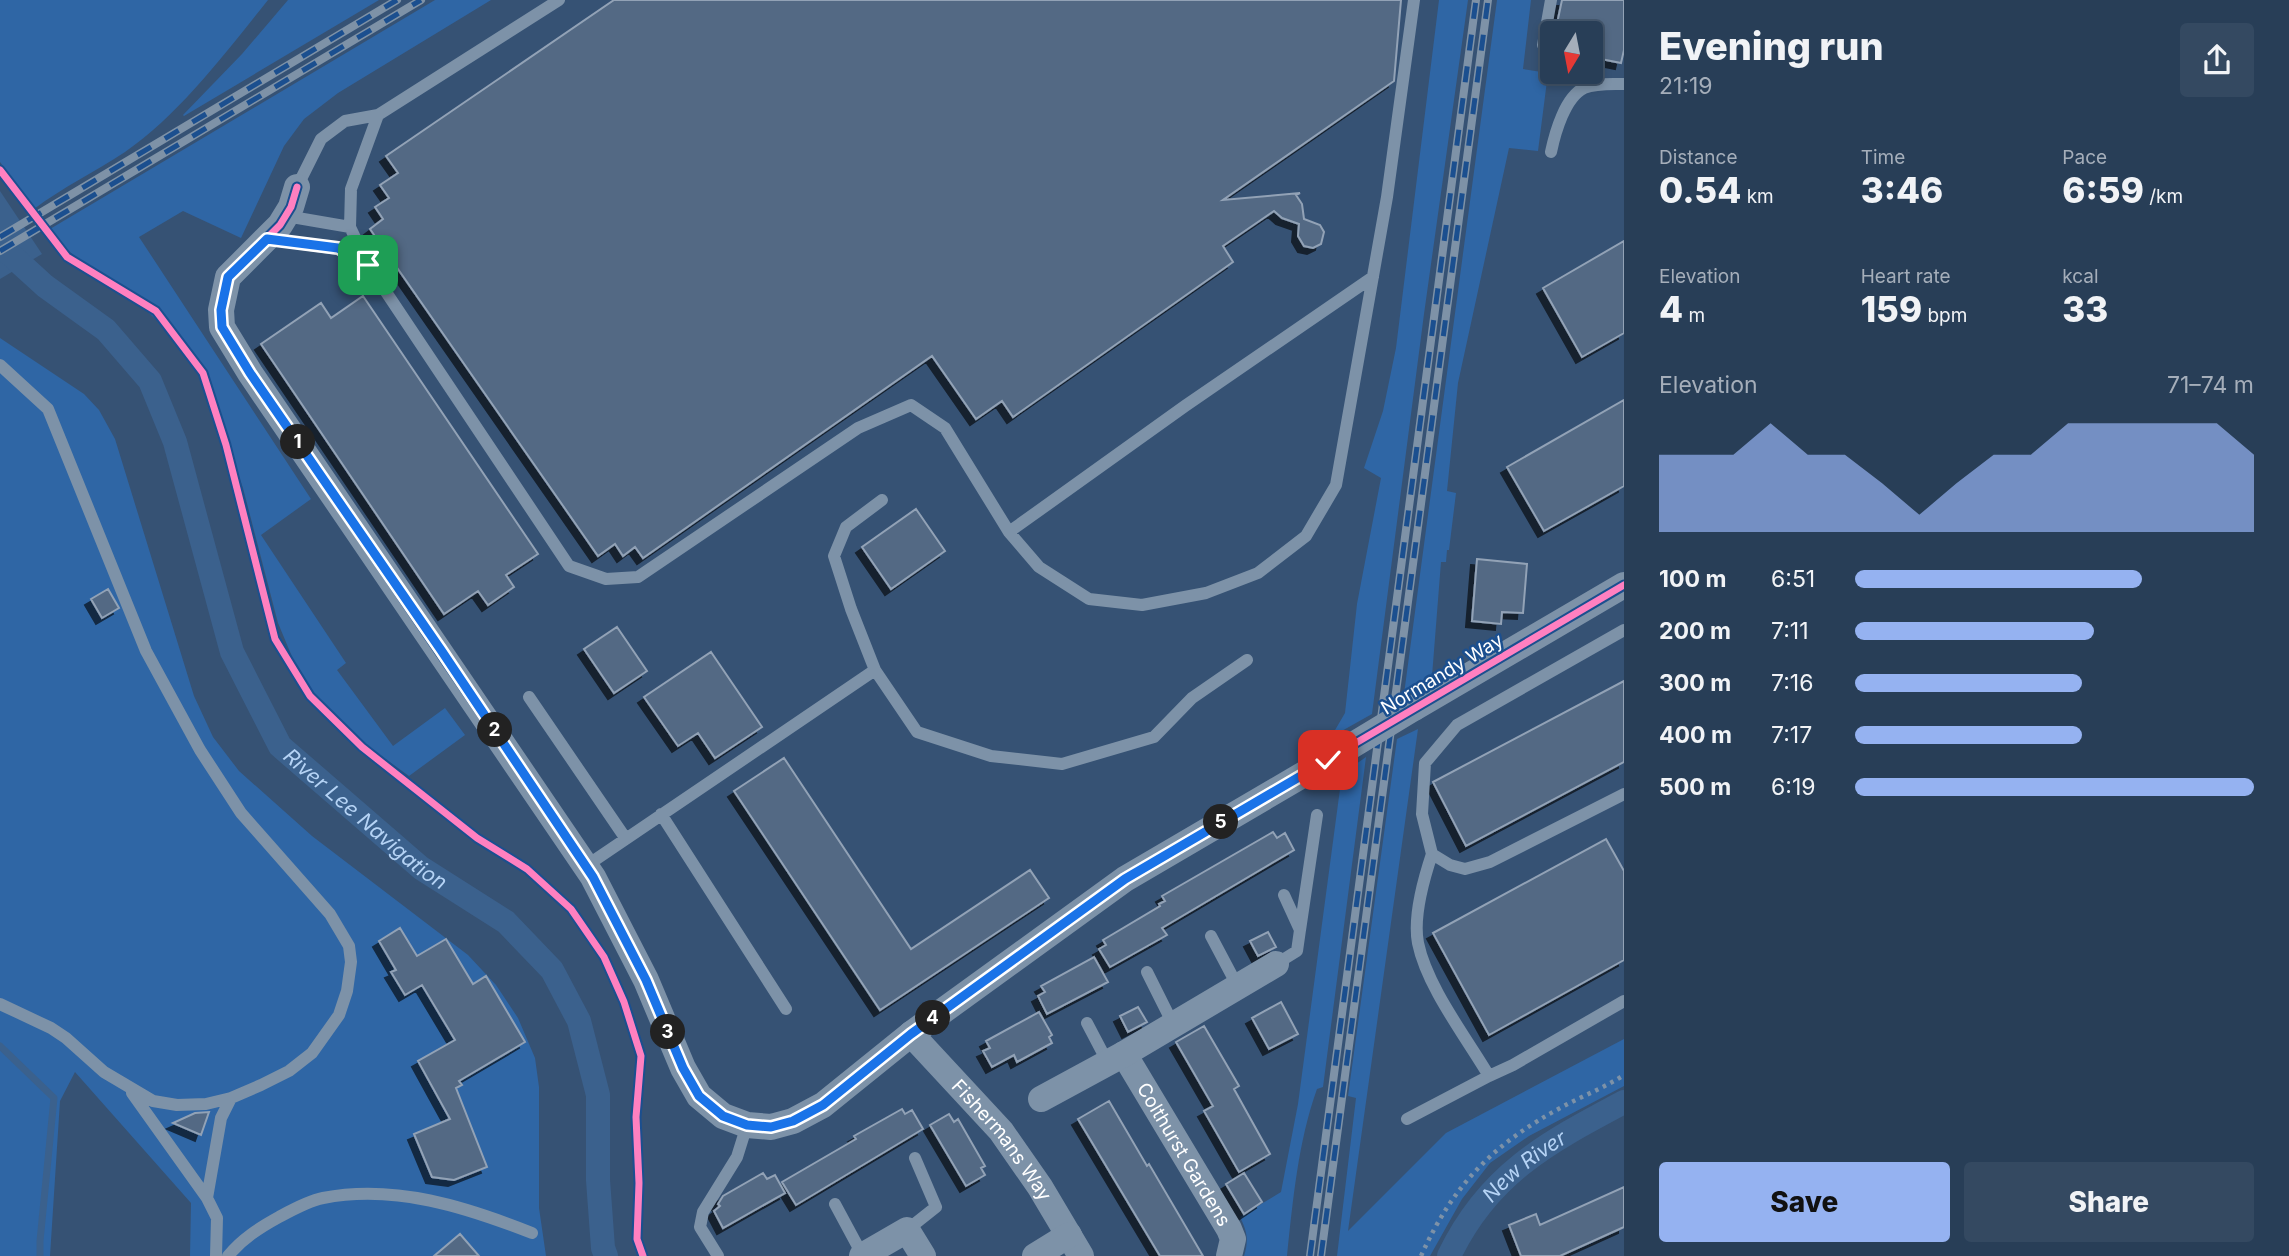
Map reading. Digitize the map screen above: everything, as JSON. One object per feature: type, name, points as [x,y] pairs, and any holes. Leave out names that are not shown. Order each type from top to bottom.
[{"type":"street","name":"Normandy Way","points":[[297,187],[286,216],[228,277],[221,310],[222,327],[250,373],[586,866],[626,940],[683,1068],[699,1096],[723,1116],[747,1125],[771,1127],[793,1121],[823,1105],[911,1034],[1125,879],[1624,585]]},
{"type":"street","points":[[1041,1099],[1116,1059],[1276,964]]},
{"type":"street","name":"Fishermans Way","points":[[911,1034],[1001,1131],[1040,1187],[1075,1245]]},
{"type":"street","name":"Colthurst Gardens","points":[[1116,1059],[1229,1229],[1233,1239],[1228,1256]]},
{"type":"street","points":[[862,1256],[907,1230],[923,1256]]},
{"type":"street","points":[[1035,1256],[1075,1245]]},
{"type":"lane","points":[[297,187],[321,139],[345,121],[378,115],[559,0]]},
{"type":"lane","points":[[378,115],[351,189],[350,227],[368,265],[569,566],[606,579],[638,577],[858,428],[911,405],[945,428],[1009,532],[1039,567],[1088,599],[1142,605],[1206,593],[1258,573],[1306,536],[1336,485],[1387,197],[1414,0]]},
{"type":"lane","points":[[1547,21],[1551,0]]},
{"type":"lane","points":[[1551,152],[1562,115],[1582,89],[1597,85],[1624,84]]},
{"type":"lane","points":[[286,216],[350,227]]},
{"type":"lane","points":[[267,239],[338,248],[368,265]]},
{"type":"lane","points":[[1009,532],[1185,406],[1373,277]]},
{"type":"lane","points":[[0,365],[48,409],[146,651],[200,750],[241,813],[330,914],[349,946],[351,962],[347,990],[339,1015],[312,1053],[289,1071],[231,1098],[206,1104],[177,1105],[153,1101],[104,1072],[58,1033],[0,1004]]},
{"type":"lane","points":[[883,500],[846,527],[835,556],[851,609],[875,670],[917,732],[991,756],[1062,764],[1153,737],[1192,698],[1247,660]]},
{"type":"lane","points":[[1489,1076],[1428,975],[1418,941],[1421,887],[1432,854],[1422,814],[1425,764],[1457,725],[1624,630]]},
{"type":"lane","points":[[586,866],[875,670]]},
{"type":"lane","points":[[529,697],[626,839]]},
{"type":"lane","points":[[1432,854],[1450,865],[1465,869],[1490,862],[1624,795]]},
{"type":"lane","points":[[661,814],[786,1009]]},
{"type":"lane","points":[[1276,964],[1297,951],[1317,815]]},
{"type":"lane","points":[[1284,895],[1300,930]]},
{"type":"lane","points":[[1211,936],[1238,987]]},
{"type":"lane","points":[[1147,972],[1173,1024]]},
{"type":"lane","points":[[1407,1119],[1513,1065],[1624,1001]]},
{"type":"lane","points":[[1087,1023],[1116,1059]]},
{"type":"lane","points":[[129,1088],[207,1198],[217,1218],[216,1256]]},
{"type":"lane","points":[[207,1198],[221,1118],[231,1098]]},
{"type":"lane","points":[[718,1256],[700,1227],[703,1212],[737,1157],[747,1125]]},
{"type":"lane","points":[[907,1230],[936,1207],[915,1158]]},
{"type":"lane","points":[[228,1256],[240,1241],[292,1210],[321,1198],[356,1195],[397,1194],[465,1209],[532,1233]]},
{"type":"lane","points":[[835,1205],[862,1256]]},
{"type":"path","points":[[1421,1256],[1446,1207],[1474,1170],[1489,1156],[1527,1128],[1624,1075]]},
{"type":"shaded area","points":[[0,0],[268,0],[219,61],[165,120],[125,152],[34,209],[0,162]]},
{"type":"shaded area","points":[[288,0],[379,0],[184,116],[242,54]]},
{"type":"shaded area","points":[[435,0],[491,0],[338,93],[304,119],[284,146],[241,238],[183,211],[139,237],[311,499],[261,535],[346,663],[337,670],[393,746],[445,708],[465,735],[409,776],[347,731],[319,705],[298,671],[278,623],[243,488],[206,383],[168,331],[127,292],[88,267],[65,248],[50,229]]},
{"type":"shaded area","points":[[1439,0],[1468,0],[1372,714],[1331,737],[1345,713],[1357,604],[1381,478],[1364,468],[1383,411],[1396,348]]},
{"type":"shaded area","points":[[1497,0],[1531,0],[1523,69],[1540,72],[1540,84],[1547,84],[1538,151],[1509,148],[1458,383],[1447,491],[1456,493],[1449,550],[1446,562],[1441,562],[1432,676],[1404,694]]},
{"type":"shaded area","points":[[0,191],[42,254],[0,279]]},
{"type":"shaded area","points":[[0,338],[84,394],[99,410],[115,439],[194,696],[213,737],[239,771],[312,836],[468,955],[496,985],[518,1018],[535,1058],[539,1087],[539,1208],[546,1256],[190,1256],[191,1203],[75,1072],[60,1101],[50,1256],[0,1256]]},
{"type":"shaded area","points":[[1418,729],[1348,1231],[1446,1133],[1624,1039],[1624,1086],[1529,1136],[1490,1163],[1462,1199],[1430,1256],[1337,1256],[1356,1098],[1348,1096],[1397,739]]},
{"type":"shaded area","points":[[1366,757],[1323,1087],[1317,1089],[1305,1130],[1297,1171],[1287,1256],[1244,1256],[1246,1236],[1240,1217],[1281,1192],[1298,1104],[1342,774]]},
{"type":"building","points":[[614,0],[1401,0],[1394,81],[1223,200],[1300,193],[1296,195],[1302,204],[1304,219],[1320,225],[1324,232],[1321,244],[1313,248],[1304,246],[1298,236],[1299,224],[1282,218],[1274,211],[1223,246],[1233,262],[1013,417],[1002,401],[976,419],[932,356],[643,558],[635,547],[623,556],[615,544],[598,556],[370,229],[383,219],[375,207],[389,198],[380,185],[398,173],[386,156]]},
{"type":"building","points":[[1562,0],[1624,0],[1624,50],[1621,63],[1603,59],[1603,21],[1558,21]]},
{"type":"building","points":[[1624,241],[1624,333],[1582,357],[1543,288]]},
{"type":"building","points":[[363,296],[538,554],[506,575],[514,587],[488,605],[478,591],[444,614],[261,344],[321,303],[331,318]]},
{"type":"building","points":[[1624,400],[1624,486],[1544,531],[1507,467]]},
{"type":"building","points":[[916,509],[945,551],[891,589],[862,547]]},
{"type":"building","points":[[1477,559],[1527,564],[1523,613],[1502,612],[1501,624],[1472,621]]},
{"type":"building","points":[[108,589],[119,608],[102,618],[91,599]]},
{"type":"building","points":[[617,627],[647,671],[614,693],[584,649]]},
{"type":"building","points":[[711,652],[762,727],[715,758],[698,733],[678,746],[644,697]]},
{"type":"building","points":[[1624,681],[1624,762],[1466,846],[1433,782]]},
{"type":"building","points":[[784,758],[911,949],[1030,870],[1049,898],[880,1010],[734,791]]},
{"type":"building","points":[[1273,832],[1277,838],[1285,833],[1294,850],[1162,928],[1167,935],[1110,967],[1099,949],[1106,945],[1103,940],[1160,906],[1159,904],[1165,901],[1162,896]]},
{"type":"building","points":[[1606,839],[1624,871],[1624,960],[1489,1035],[1433,933]]},
{"type":"building","points":[[400,928],[417,956],[446,939],[473,984],[486,976],[525,1042],[459,1081],[462,1085],[456,1088],[487,1167],[454,1180],[432,1177],[414,1134],[450,1119],[418,1061],[455,1040],[422,985],[405,995],[391,972],[396,970],[379,941]]},
{"type":"building","points":[[1268,932],[1276,947],[1258,956],[1250,941]]},
{"type":"building","points":[[1094,957],[1108,982],[1047,1014],[1038,996],[1045,992],[1041,986]]},
{"type":"building","points":[[1281,1002],[1298,1034],[1269,1049],[1252,1018]]},
{"type":"building","points":[[1138,1007],[1147,1022],[1128,1032],[1120,1016]]},
{"type":"building","points":[[1039,1012],[1052,1035],[1049,1037],[1052,1043],[1017,1062],[1014,1055],[992,1067],[983,1051],[990,1048],[986,1041]]},
{"type":"building","points":[[1204,1026],[1239,1086],[1234,1089],[1270,1154],[1239,1172],[1204,1111],[1213,1106],[1176,1042]]},
{"type":"building","points":[[1109,1101],[1203,1256],[1160,1256],[1078,1119]]},
{"type":"building","points":[[902,1109],[905,1114],[912,1110],[923,1129],[796,1205],[782,1182]]},
{"type":"building","points":[[209,1112],[201,1135],[173,1123],[195,1113]]},
{"type":"building","points":[[949,1114],[954,1122],[958,1119],[985,1166],[981,1168],[985,1175],[966,1186],[930,1125]]},
{"type":"building","points":[[763,1173],[767,1179],[775,1175],[785,1193],[723,1228],[714,1211],[720,1206],[718,1204],[723,1196]]},
{"type":"building","points":[[1244,1173],[1262,1202],[1244,1214],[1226,1184]]},
{"type":"building","points":[[1624,1187],[1624,1227],[1560,1256],[1521,1256],[1509,1225],[1536,1214],[1540,1225]]},
{"type":"building","points":[[460,1234],[479,1256],[434,1256]]},
{"type":"waterway","name":"River Lee Navigation","points":[[0,245],[45,286],[106,330],[150,381],[175,442],[232,652],[280,746],[421,868],[506,922],[552,970],[579,1021],[598,1095],[598,1180],[603,1248],[606,1256]]},
{"type":"waterway","points":[[0,1046],[54,1098],[40,1256]]},
{"type":"waterway","name":"New River","points":[[1449,1256],[1482,1203],[1501,1182],[1545,1147],[1624,1102]]},
{"type":"railway","points":[[0,237],[397,0]]},
{"type":"railway","points":[[0,251],[421,0]]},
{"type":"railway","points":[[1310,1256],[1476,0]]},
{"type":"railway","points":[[1321,1256],[1488,0]]},
{"type":"cycle path","points":[[0,170],[67,257],[156,311],[203,373],[226,445],[275,639],[310,696],[362,747],[477,838],[527,869],[571,909],[604,957],[624,1002],[641,1056],[636,1117],[639,1183],[637,1239],[643,1256]]},
{"type":"cycle path","points":[[297,187],[291,207],[280,225],[228,277],[221,310],[222,327],[250,373],[593,877],[646,980],[683,1068],[699,1096],[723,1116],[747,1125],[771,1127],[793,1121],[823,1105],[911,1034],[1125,879],[1624,585]]},
{"type":"route","points":[[368,265],[338,248],[267,239],[228,277],[221,310],[222,327],[250,373],[593,877],[646,980],[683,1068],[699,1096],[723,1116],[747,1125],[771,1127],[793,1121],[823,1105],[911,1034],[1125,879],[1328,760]]}]
